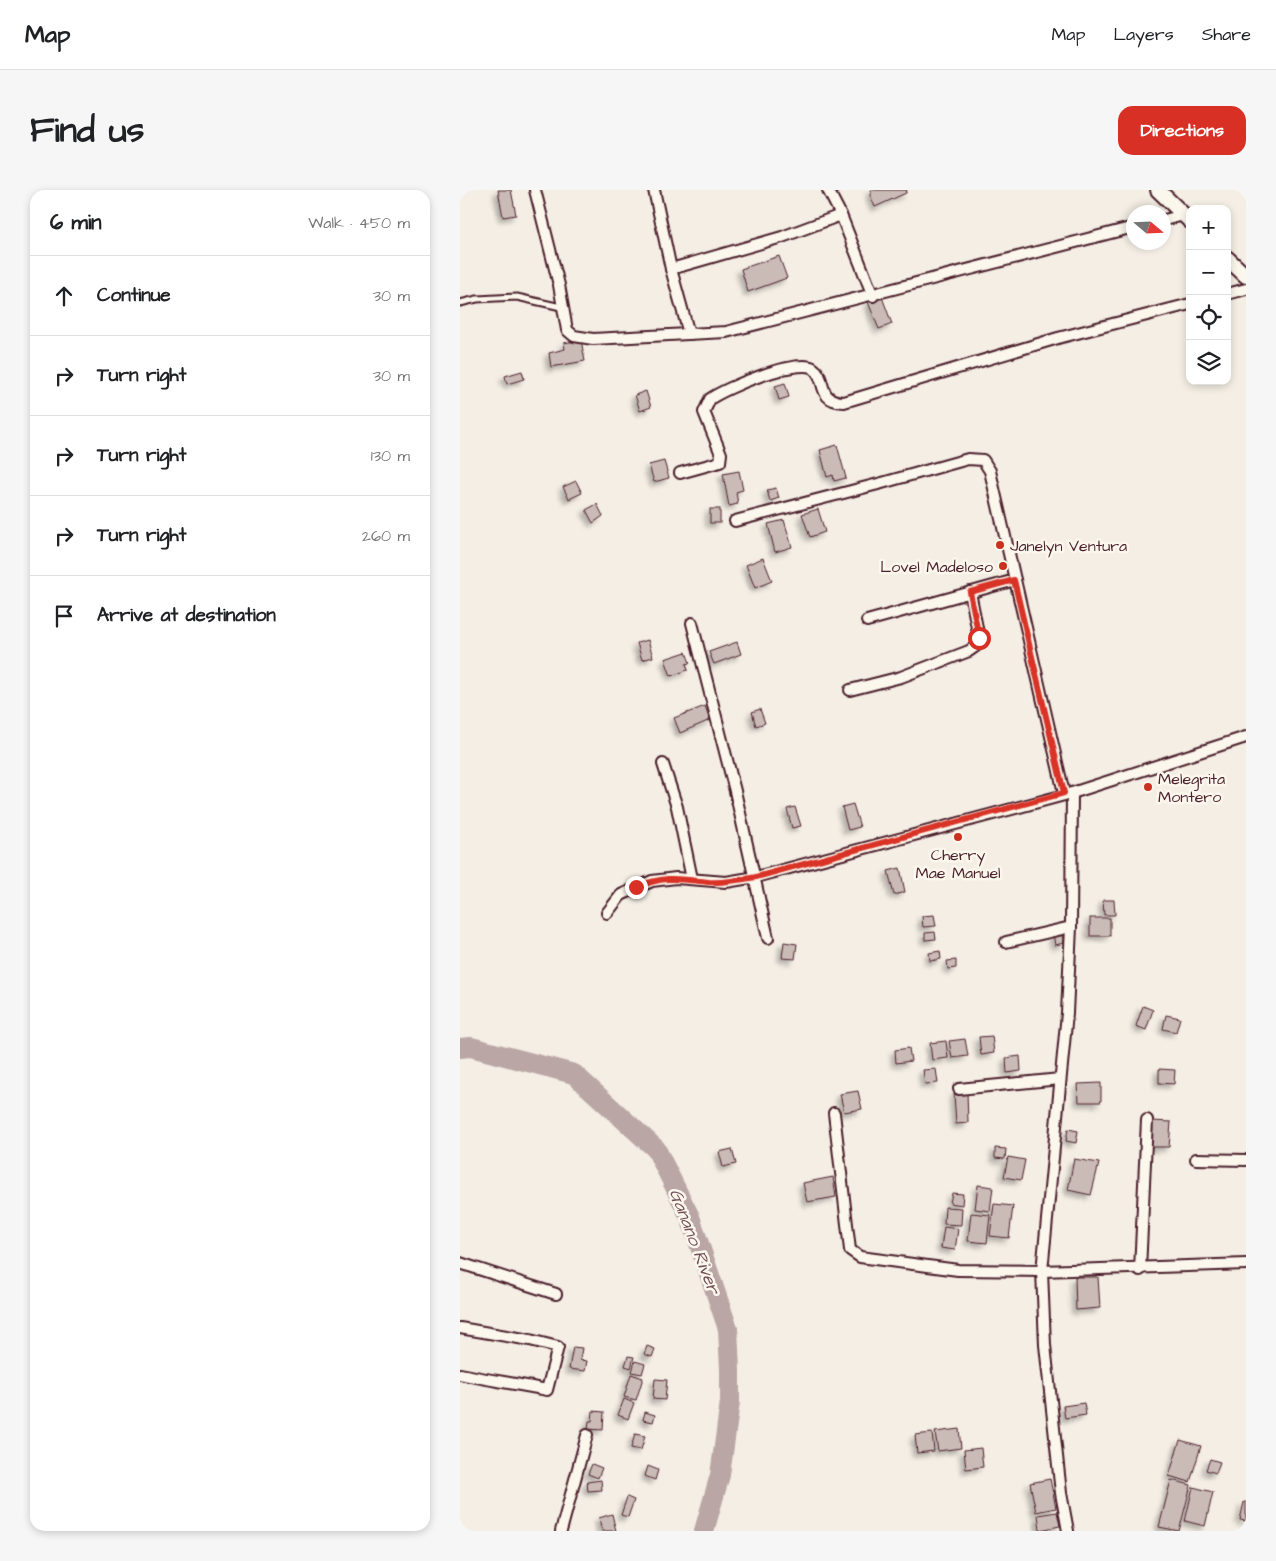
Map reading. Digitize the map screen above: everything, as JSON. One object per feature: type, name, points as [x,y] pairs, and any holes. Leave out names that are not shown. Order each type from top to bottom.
[{"type":"main road","points":[[1158,190],[1186,217]]},
{"type":"main road","points":[[1231,262],[1246,276]]},
{"type":"street","points":[[535,190],[559,286],[561,307],[567,330],[579,338],[726,332],[873,296],[1002,260],[1126,229]]},
{"type":"street","points":[[654,190],[671,268],[689,334]]},
{"type":"street","points":[[828,190],[841,215],[873,296]]},
{"type":"street","points":[[671,268],[782,237],[841,215]]},
{"type":"street","points":[[1171,219],[1186,218]]},
{"type":"street","points":[[1231,293],[1246,289]]},
{"type":"street","points":[[680,472],[720,462],[721,454],[704,412],[710,399],[770,373],[801,366],[812,367],[816,370],[826,395],[830,399],[844,402],[1058,338],[1186,305]]},
{"type":"street","points":[[734,521],[968,459],[978,458],[986,463],[990,471],[1014,580],[1068,793],[1071,926],[1068,1013],[1042,1271],[1046,1354],[1061,1493],[1068,1531]]},
{"type":"street","points":[[867,621],[1014,580]]},
{"type":"street","points":[[850,690],[902,678],[969,651],[976,646],[979,638],[970,592]]},
{"type":"street","points":[[692,623],[756,877],[768,938]]},
{"type":"street","points":[[607,913],[621,895],[652,881],[676,878],[726,882],[756,877],[1068,793],[1246,737]]},
{"type":"street","points":[[663,764],[677,807],[692,880]]},
{"type":"street","points":[[1006,942],[1071,926]]},
{"type":"street","points":[[959,1089],[1060,1079]]},
{"type":"street","points":[[834,1113],[850,1250],[855,1255],[872,1260],[958,1270],[1140,1270],[1246,1264]]},
{"type":"street","points":[[1140,1270],[1147,1120]]},
{"type":"street","points":[[1196,1159],[1246,1160]]},
{"type":"street","points":[[460,1263],[556,1294]]},
{"type":"street","points":[[460,1328],[530,1340],[558,1347],[547,1390],[502,1380],[489,1380],[460,1374]]},
{"type":"street","points":[[562,1531],[587,1435]]},
{"type":"lane","points":[[460,303],[478,299],[517,297],[561,307]]},
{"type":"building","points":[[498,190],[511,190],[516,215],[503,217]]},
{"type":"building","points":[[871,190],[907,190],[906,193],[875,207],[871,197]]},
{"type":"building","points":[[779,256],[787,278],[748,292],[741,269]]},
{"type":"building","points":[[882,297],[892,324],[879,329],[868,302]]},
{"type":"building","points":[[581,340],[585,361],[551,367],[549,353],[565,349],[564,343]]},
{"type":"building","points":[[522,371],[524,379],[507,384],[505,376]]},
{"type":"building","points":[[785,383],[789,397],[779,400],[775,386]]},
{"type":"building","points":[[646,391],[651,407],[640,411],[635,395]]},
{"type":"building","points":[[837,445],[846,478],[834,481],[833,475],[827,477],[820,450]]},
{"type":"building","points":[[664,461],[669,478],[654,482],[649,465]]},
{"type":"building","points":[[739,471],[743,490],[736,492],[738,504],[729,506],[723,474]]},
{"type":"building","points":[[576,481],[582,493],[569,499],[563,487]]},
{"type":"building","points":[[776,488],[779,498],[770,501],[767,490]]},
{"type":"building","points":[[597,504],[603,516],[593,523],[586,510]]},
{"type":"building","points":[[710,509],[720,509],[720,523],[710,523]]},
{"type":"building","points":[[818,509],[825,532],[810,537],[802,514]]},
{"type":"building","points":[[784,520],[792,547],[775,552],[768,524]]},
{"type":"building","points":[[763,558],[772,581],[755,588],[746,565]]},
{"type":"building","points":[[648,640],[653,657],[642,660],[637,643]]},
{"type":"building","points":[[737,642],[741,654],[714,664],[709,652]]},
{"type":"building","points":[[686,652],[690,663],[686,664],[688,670],[671,676],[665,659]]},
{"type":"building","points":[[705,706],[710,720],[680,733],[674,718]]},
{"type":"building","points":[[760,709],[765,723],[756,726],[752,712]]},
{"type":"building","points":[[853,804],[860,827],[848,830],[842,807]]},
{"type":"building","points":[[795,807],[801,826],[792,828],[787,809]]},
{"type":"building","points":[[900,868],[905,892],[894,895],[888,871]]},
{"type":"building","points":[[1103,900],[1114,900],[1115,915],[1104,915]]},
{"type":"building","points":[[934,915],[936,926],[923,927],[922,916]]},
{"type":"building","points":[[1090,918],[1110,918],[1110,936],[1090,936]]},
{"type":"building","points":[[935,932],[936,939],[925,940],[925,933]]},
{"type":"building","points":[[1061,932],[1064,943],[1055,945],[1053,934]]},
{"type":"building","points":[[784,942],[797,944],[795,959],[782,958]]},
{"type":"building","points":[[940,951],[941,959],[930,961],[929,953]]},
{"type":"building","points":[[956,960],[956,968],[948,969],[947,961]]},
{"type":"building","points":[[1143,1006],[1153,1010],[1146,1030],[1136,1026]]},
{"type":"building","points":[[1166,1015],[1180,1018],[1176,1032],[1163,1029]]},
{"type":"building","points":[[992,1036],[994,1053],[981,1055],[979,1037]]},
{"type":"building","points":[[965,1039],[968,1056],[952,1058],[949,1041]]},
{"type":"building","points":[[946,1041],[948,1058],[932,1060],[930,1043]]},
{"type":"building","points":[[909,1048],[911,1061],[896,1063],[895,1050]]},
{"type":"building","points":[[1020,1056],[1021,1071],[1007,1073],[1006,1058]]},
{"type":"building","points":[[936,1069],[938,1083],[925,1084],[923,1070]]},
{"type":"building","points":[[1159,1069],[1175,1070],[1174,1084],[1159,1083]]},
{"type":"building","points":[[1101,1083],[1101,1102],[1079,1102],[1078,1084]]},
{"type":"building","points":[[858,1091],[862,1109],[844,1112],[840,1094]]},
{"type":"building","points":[[967,1092],[968,1123],[956,1124],[954,1093]]},
{"type":"building","points":[[1152,1121],[1171,1122],[1169,1147],[1150,1147]]},
{"type":"building","points":[[1068,1129],[1078,1131],[1076,1143],[1066,1141]]},
{"type":"building","points":[[995,1148],[1006,1149],[1005,1159],[995,1158]]},
{"type":"building","points":[[732,1149],[736,1164],[723,1167],[719,1152]]},
{"type":"building","points":[[1008,1157],[1025,1160],[1021,1180],[1004,1177]]},
{"type":"building","points":[[1074,1159],[1099,1163],[1091,1195],[1068,1190]]},
{"type":"building","points":[[833,1177],[836,1197],[807,1202],[803,1183]]},
{"type":"building","points":[[978,1185],[993,1187],[990,1211],[975,1209]]},
{"type":"building","points":[[952,1193],[963,1194],[962,1205],[950,1203]]},
{"type":"building","points":[[994,1204],[1013,1206],[1009,1238],[990,1236]]},
{"type":"building","points":[[945,1207],[962,1208],[961,1225],[944,1224]]},
{"type":"building","points":[[971,1213],[990,1215],[987,1243],[968,1241]]},
{"type":"building","points":[[944,1227],[958,1229],[955,1250],[941,1248]]},
{"type":"building","points":[[1075,1277],[1098,1277],[1100,1308],[1076,1310]]},
{"type":"building","points":[[647,1346],[655,1349],[652,1357],[644,1354]]},
{"type":"building","points":[[573,1347],[582,1348],[580,1360],[587,1361],[585,1371],[569,1369]]},
{"type":"building","points":[[628,1356],[634,1357],[631,1368],[625,1366]]},
{"type":"building","points":[[635,1361],[645,1364],[642,1374],[632,1372]]},
{"type":"building","points":[[631,1374],[643,1378],[636,1400],[624,1397]]},
{"type":"building","points":[[655,1379],[667,1380],[665,1400],[653,1399]]},
{"type":"building","points":[[624,1399],[634,1403],[628,1419],[618,1415]]},
{"type":"building","points":[[1084,1403],[1086,1415],[1065,1418],[1063,1406]]},
{"type":"building","points":[[593,1411],[604,1412],[603,1430],[588,1429],[589,1421],[592,1421]]},
{"type":"building","points":[[645,1412],[655,1415],[653,1422],[643,1420]]},
{"type":"building","points":[[959,1429],[961,1448],[938,1451],[935,1432]]},
{"type":"building","points":[[932,1433],[934,1451],[917,1453],[915,1435]]},
{"type":"building","points":[[635,1434],[645,1436],[641,1450],[631,1448]]},
{"type":"building","points":[[1180,1440],[1201,1446],[1190,1482],[1169,1476]]},
{"type":"building","points":[[981,1448],[983,1467],[966,1469],[964,1450]]},
{"type":"building","points":[[1210,1459],[1220,1462],[1216,1473],[1206,1470]]},
{"type":"building","points":[[592,1464],[602,1468],[598,1478],[588,1474]]},
{"type":"building","points":[[648,1466],[658,1470],[655,1480],[645,1476]]},
{"type":"building","points":[[1050,1479],[1056,1508],[1036,1512],[1030,1483]]},
{"type":"building","points":[[601,1480],[602,1490],[588,1491],[587,1482]]},
{"type":"building","points":[[1171,1480],[1191,1485],[1179,1531],[1159,1527]]},
{"type":"building","points":[[1193,1487],[1213,1492],[1205,1526],[1185,1521]]},
{"type":"building","points":[[627,1497],[634,1500],[628,1517],[621,1515]]},
{"type":"building","points":[[1244,1502],[1246,1502],[1246,1521],[1240,1520]]},
{"type":"building","points":[[1057,1512],[1060,1526],[1040,1530],[1038,1515]]},
{"type":"building","points":[[612,1514],[616,1531],[602,1531],[599,1518]]},
{"type":"waterway","name":"Ganano River","points":[[460,1048],[471,1047],[574,1074],[656,1149],[690,1217],[728,1329],[730,1402],[720,1475],[704,1531]]},
{"type":"place","name":"Janelyn Ventura","points":[[1000,545]]},
{"type":"place","name":"Lovel Madeloso","points":[[1003,566]]},
{"type":"place","name":"Melegrita Montero","points":[[1148,787]]},
{"type":"place","name":"Cherry Mae Manuel","points":[[958,837]]},
{"type":"route","points":[[636,887],[652,881],[676,878],[726,882],[756,877],[962,823],[1064,793],[1014,580],[970,592],[979,638]]}]
